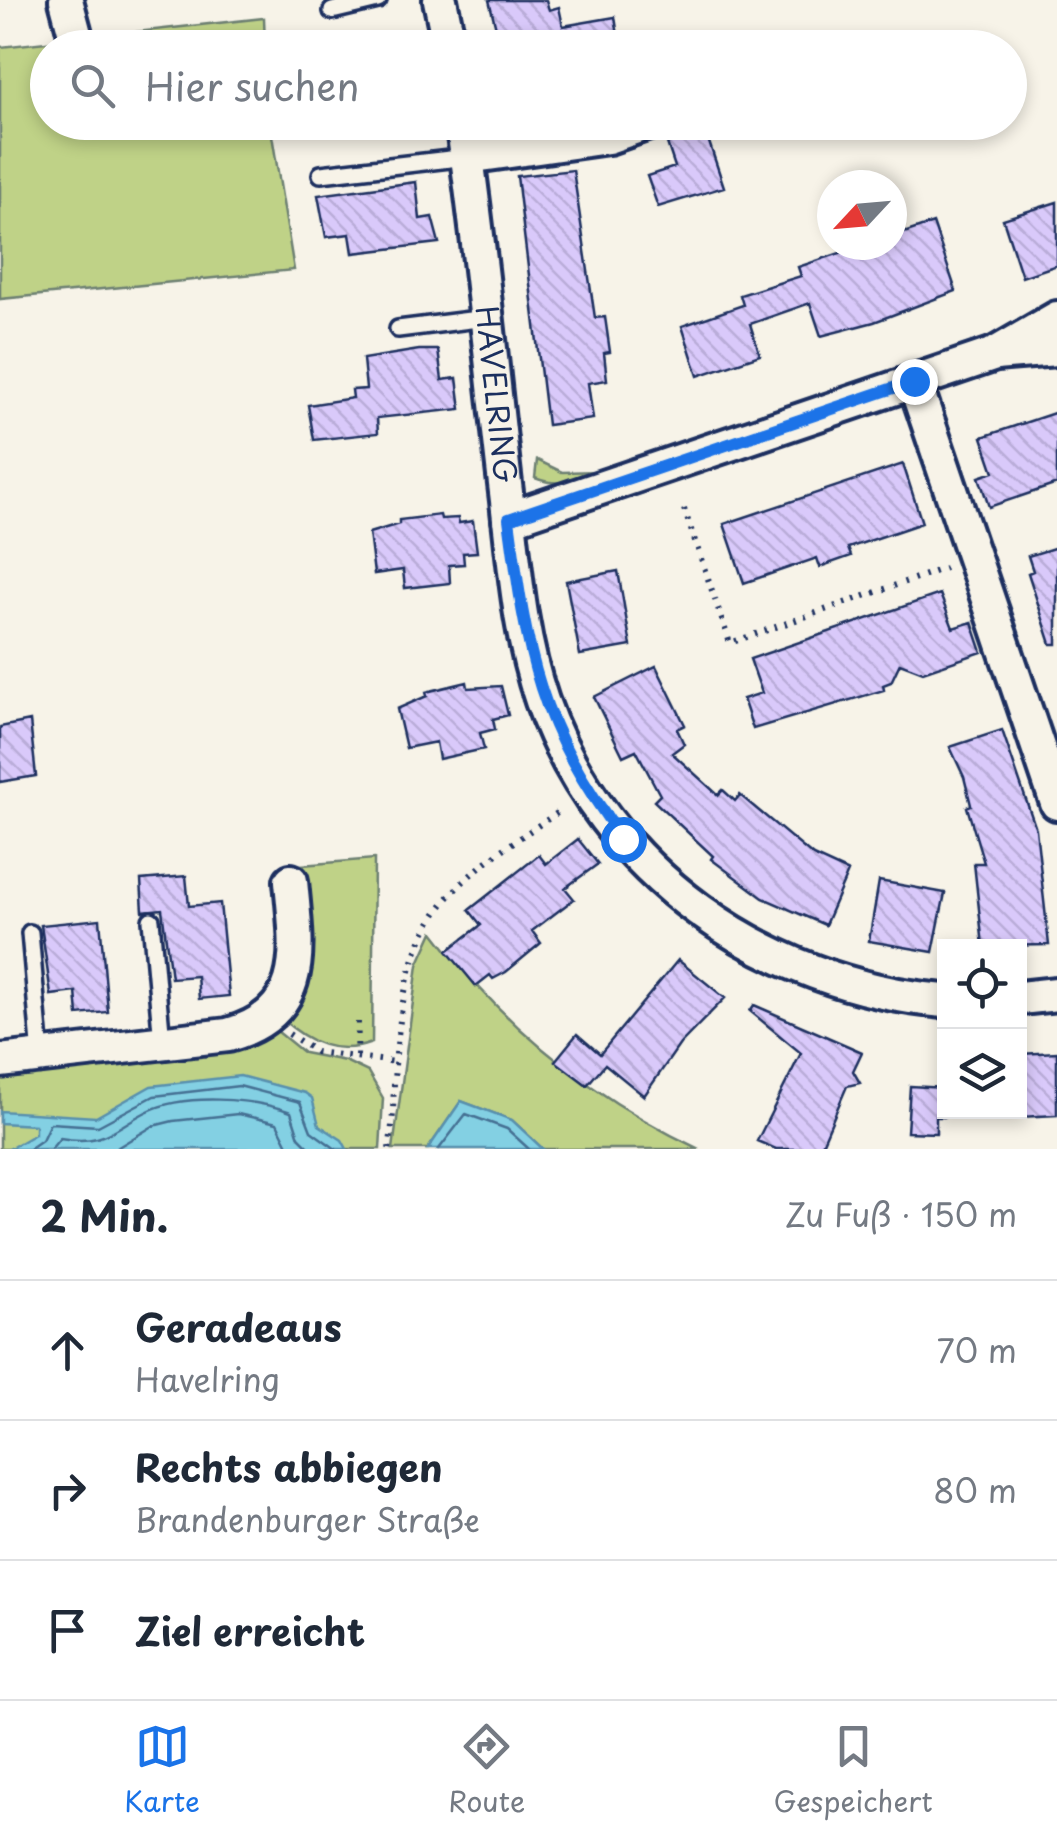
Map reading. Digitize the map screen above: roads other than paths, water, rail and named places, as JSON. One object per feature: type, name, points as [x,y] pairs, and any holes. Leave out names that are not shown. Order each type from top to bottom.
[{"type":"street","points":[[66,0],[74,30]]},
{"type":"street","points":[[440,0],[446,30]]},
{"type":"street","name":"HAVELRING","points":[[465,140],[509,519],[534,674],[549,717],[589,793],[656,875],[734,936],[823,976],[908,998],[937,1000]]},
{"type":"street","points":[[467,157],[593,140]]},
{"type":"street","points":[[509,519],[995,354],[1057,318]]},
{"type":"street","points":[[995,354],[1057,349]]},
{"type":"street","points":[[914,381],[1057,803]]},
{"type":"street","points":[[0,1061],[228,1035],[272,1014],[294,976],[291,882]]},
{"type":"street","points":[[1027,997],[1057,994]]},
{"type":"lane","points":[[332,12],[378,0]]},
{"type":"lane","points":[[321,174],[467,157]]},
{"type":"lane","points":[[398,328],[486,318]]},
{"type":"lane","points":[[152,920],[162,1042]]},
{"type":"lane","points":[[30,932],[41,1056]]},
{"type":"water","points":[[240,1076],[305,1093],[312,1098],[319,1125],[342,1140],[347,1149],[9,1149],[35,1134],[35,1125],[0,1123],[0,1111],[96,1117],[151,1086]]},
{"type":"water","points":[[461,1101],[512,1120],[543,1149],[428,1149]]}]
